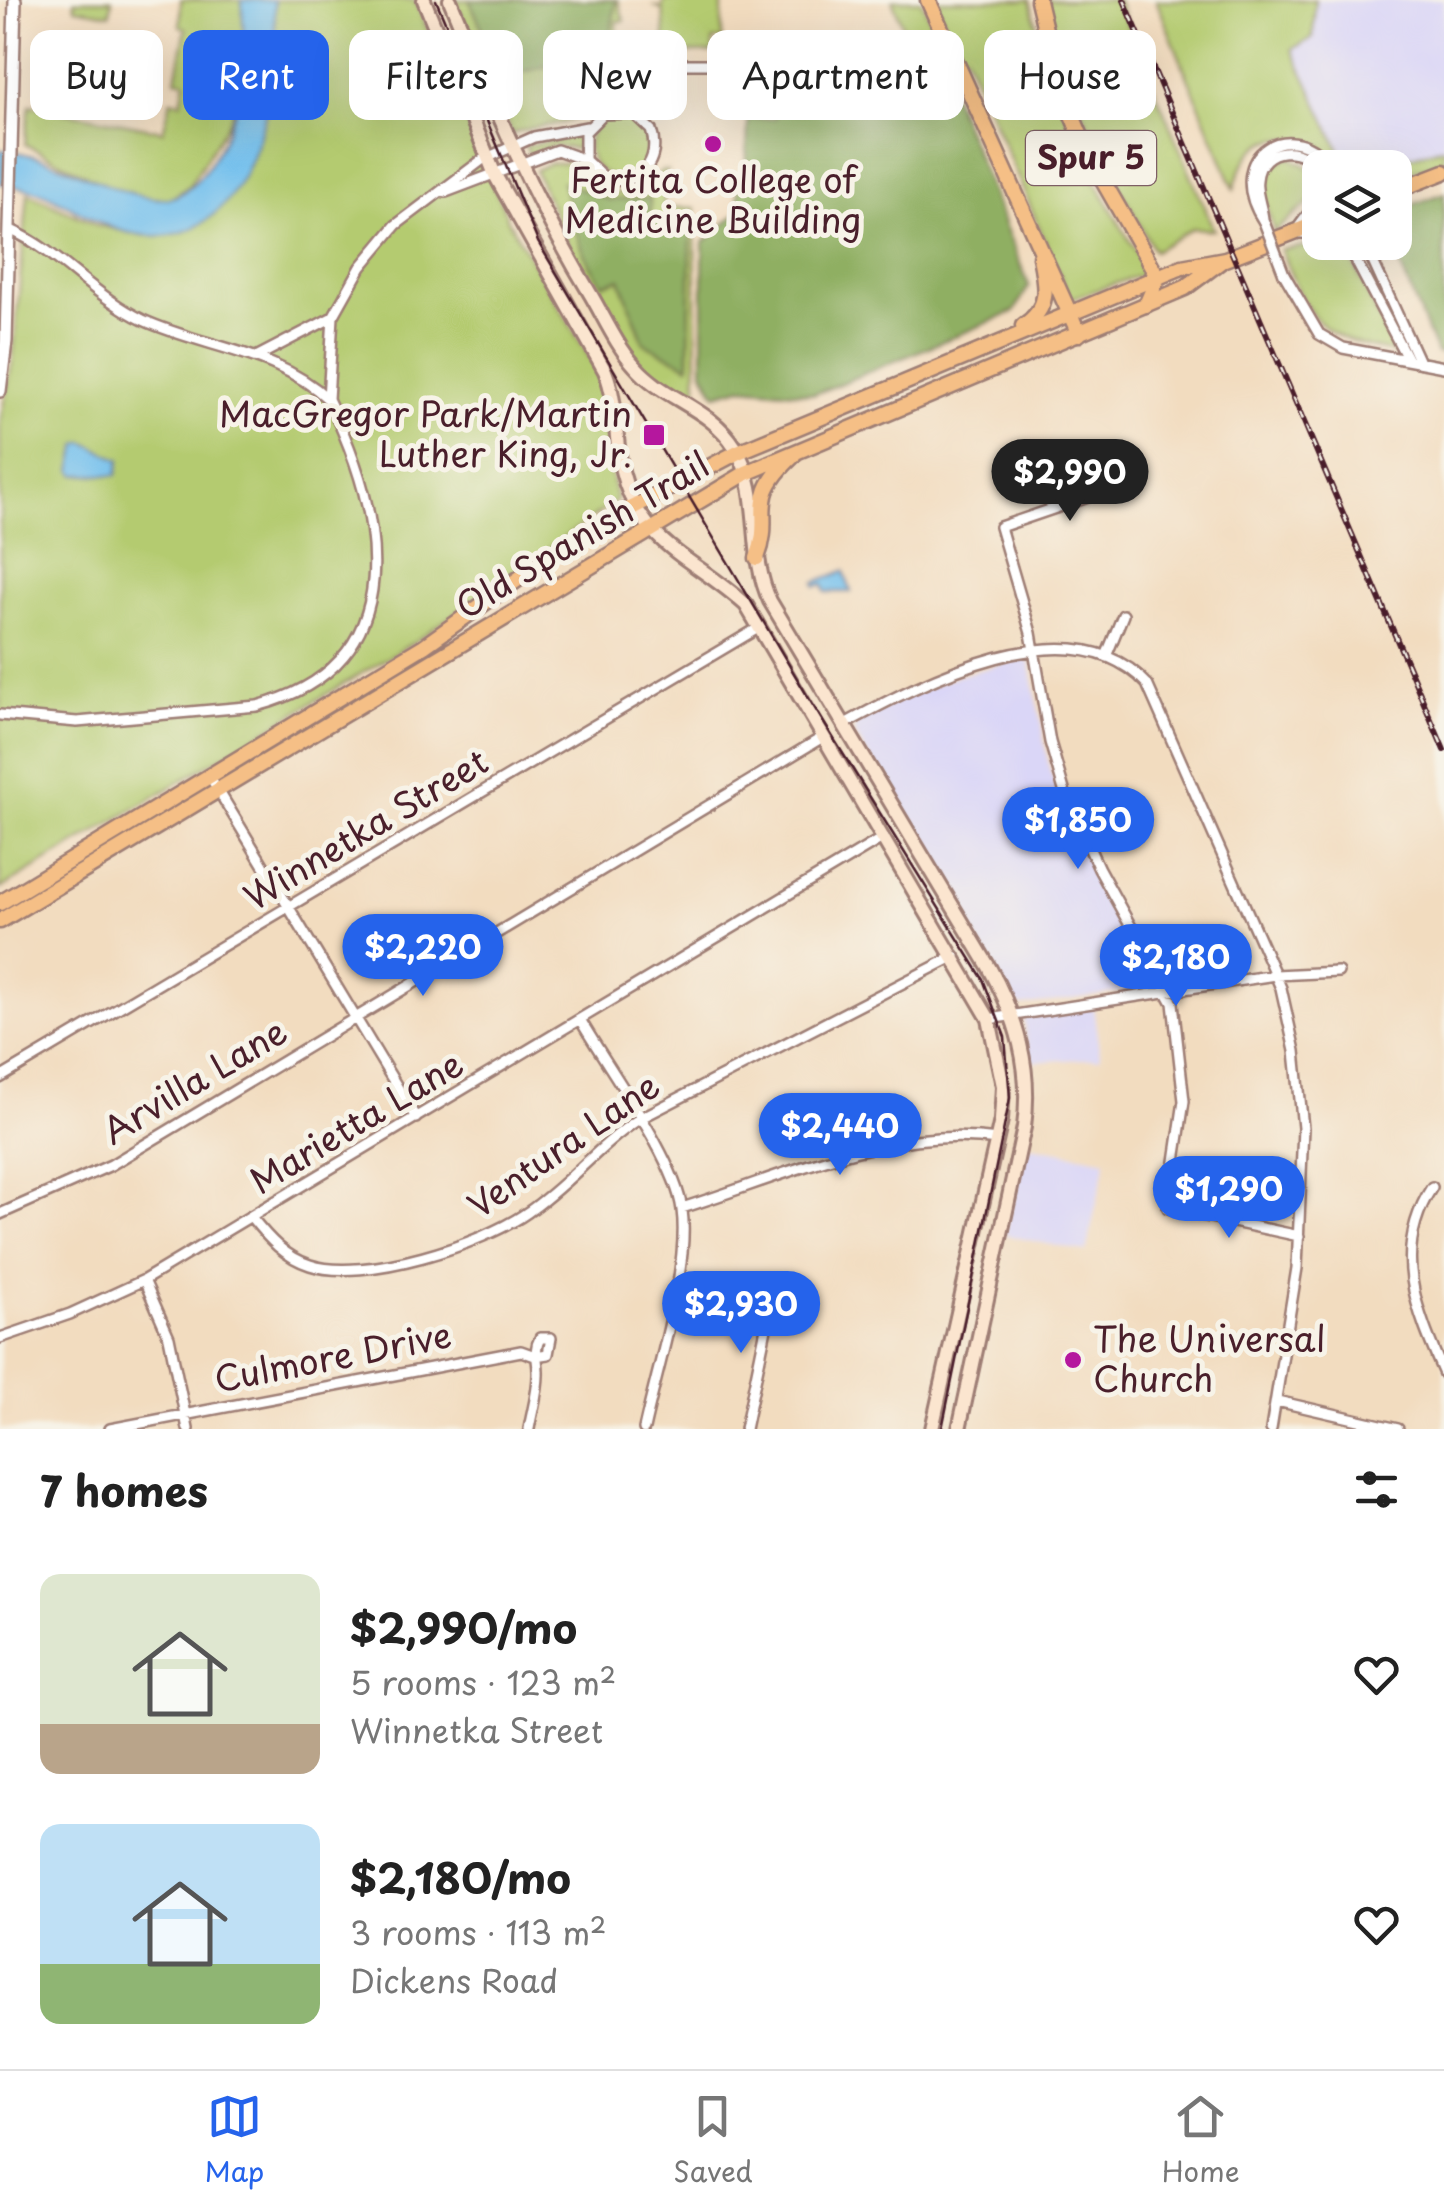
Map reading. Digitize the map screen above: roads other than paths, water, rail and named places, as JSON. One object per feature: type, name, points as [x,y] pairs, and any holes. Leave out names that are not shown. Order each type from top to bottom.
[{"type":"main road","points":[[424,0],[496,175],[605,370],[614,400],[622,470],[638,507],[650,528],[678,557],[725,586],[760,626],[956,956],[989,1019],[1003,1086],[998,1140],[932,1429]]},
{"type":"main road","points":[[450,0],[519,164],[554,234],[626,354],[646,377],[706,414],[738,452],[756,514],[757,558],[770,601],[990,967],[1012,1013],[1025,1065],[1026,1110],[958,1429]]},
{"type":"main road","name":"Spur 5","points":[[928,0],[940,30]]},
{"type":"main road","name":"Spur 5","points":[[1038,0],[1057,80],[1084,144],[1158,277]]},
{"type":"main road","name":"Spur 5","points":[[964,78],[1079,334]]},
{"type":"main road","points":[[1412,184],[1444,172]]},
{"type":"main road","name":"Old Spanish Trail","points":[[0,904],[412,654],[566,546],[738,452],[1158,277],[1224,259],[1302,230]]},
{"type":"main road","points":[[983,348],[1039,312],[1047,291],[1038,247]]},
{"type":"main road","name":"Old Spanish Trail","points":[[0,921],[746,473],[1185,288],[1224,259]]},
{"type":"main road","points":[[1146,305],[1158,277]]},
{"type":"main road","points":[[757,558],[760,512],[768,482],[800,450]]},
{"type":"street","points":[[0,391],[6,341],[4,227],[9,211],[6,41],[16,0]]},
{"type":"street","points":[[0,716],[76,722],[257,706],[297,693],[326,674],[360,630],[372,596],[376,562],[365,486],[328,398],[334,318],[378,245],[415,208],[488,157],[511,146],[588,127],[596,120]]},
{"type":"street","points":[[588,127],[583,147],[586,160],[599,176],[614,182],[632,179],[645,170],[654,155],[654,138],[642,120]]},
{"type":"street","points":[[1313,150],[1296,143],[1278,143],[1254,162],[1247,185],[1284,274],[1319,334],[1342,348],[1444,367]]},
{"type":"street","points":[[439,194],[557,150],[586,160]]},
{"type":"street","points":[[1264,222],[1256,184],[1267,159],[1280,151],[1302,153]]},
{"type":"street","points":[[1294,233],[1302,222]]},
{"type":"street","points":[[4,227],[36,241],[81,279],[145,321],[256,357],[296,374],[328,398]]},
{"type":"street","points":[[1294,233],[1302,233]]},
{"type":"street","points":[[1356,260],[1414,361]]},
{"type":"street","points":[[1372,260],[1414,361]]},
{"type":"street","points":[[256,357],[334,318]]},
{"type":"street","points":[[1129,483],[1000,528],[1034,651],[1050,742],[1066,797],[1099,869],[1168,991],[1178,1030],[1184,1100],[1168,1208],[1299,1236]]},
{"type":"street","points":[[1107,654],[1123,615]]},
{"type":"street","name":"Winnetka Street","points":[[0,1078],[760,626]]},
{"type":"street","points":[[843,725],[946,674],[1034,651],[1082,648],[1107,654],[1138,675],[1155,698],[1275,974],[1287,1010],[1298,1074],[1303,1128],[1299,1236],[1271,1429]]},
{"type":"street","name":"Arvilla Lane","points":[[0,1214],[112,1165],[823,737]]},
{"type":"street","points":[[209,774],[416,1118]]},
{"type":"street","name":"Marietta Lane","points":[[0,1338],[70,1314],[144,1280],[884,837]]},
{"type":"street","name":"Ventura Lane","points":[[252,1218],[280,1249],[315,1267],[341,1270],[435,1254],[489,1236],[530,1211],[592,1154],[639,1120],[956,956]]},
{"type":"street","points":[[989,1019],[1275,974],[1338,972]]},
{"type":"street","points":[[581,1021],[667,1165],[682,1208],[681,1256],[644,1429]]},
{"type":"street","points":[[682,1208],[908,1138],[954,1135],[998,1140]]},
{"type":"street","points":[[1432,1186],[1414,1221],[1409,1276],[1444,1374]]},
{"type":"street","points":[[144,1280],[170,1337],[188,1429]]},
{"type":"street","points":[[745,1429],[774,1290]]},
{"type":"street","points":[[528,1429],[539,1372],[535,1356],[540,1338],[552,1338]]},
{"type":"street","name":"Culmore Drive","points":[[110,1429],[521,1350],[535,1356]]},
{"type":"street","points":[[1277,1401],[1398,1429]]},
{"type":"water","points":[[242,0],[274,0],[275,30],[243,30]]},
{"type":"water","points":[[231,120],[264,120],[252,157],[234,192],[208,219],[176,234],[123,231],[40,192],[0,183],[0,150],[48,161],[141,196],[170,198],[198,180]]},
{"type":"water","points":[[84,442],[120,460],[117,475],[76,475],[72,470],[78,445]]},
{"type":"water","points":[[844,571],[851,592],[826,592],[823,584],[816,586],[815,582]]},
{"type":"tram line","points":[[436,0],[538,242],[811,702],[983,979],[1005,1037],[1010,1098],[942,1429]]},
{"type":"railway","points":[[1124,0],[1444,750]]},
{"type":"place","name":"Fertita College of Medicine Building","points":[[713,144]]},
{"type":"place","name":"MacGregor Park/Martin Luther King, Jr.","points":[[654,435]]},
{"type":"place","name":"The Universal Church","points":[[1073,1360]]}]
